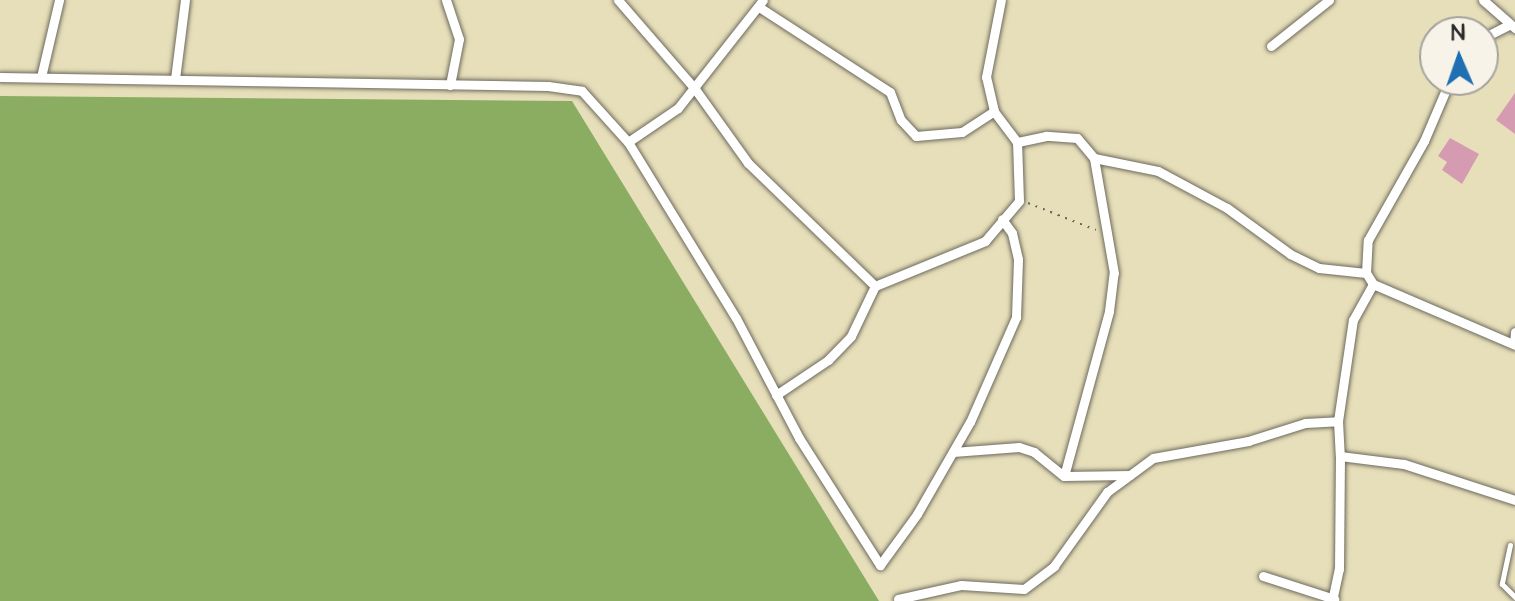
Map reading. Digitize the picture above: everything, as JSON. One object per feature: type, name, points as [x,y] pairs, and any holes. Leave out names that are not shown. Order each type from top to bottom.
[{"type":"street","points":[[41,77],[59,0]]},
{"type":"street","points":[[175,79],[185,0]]},
{"type":"street","points":[[446,0],[459,39],[450,85]]},
{"type":"street","points":[[618,0],[695,89],[748,163],[875,286]]},
{"type":"street","points":[[776,395],[828,360],[851,336],[875,286],[972,248],[1019,201],[1017,142],[994,111],[986,77],[1001,0]]},
{"type":"street","points":[[1271,46],[1329,0]]},
{"type":"street","points":[[1483,0],[1512,26]]},
{"type":"street","points":[[628,142],[656,125],[695,89],[761,3],[890,92],[901,120],[916,136],[962,132],[994,111]]},
{"type":"street","points":[[0,77],[572,88],[591,98],[628,142],[736,318],[776,395],[880,565],[953,452],[1004,350],[1018,308],[1018,259],[1012,233],[1002,219]]},
{"type":"street","points":[[1443,96],[1424,141],[1374,225],[1364,256],[1366,273],[1373,284],[1515,345],[1515,332]]},
{"type":"street","points":[[1017,142],[1046,136],[1077,138],[1094,158],[1111,239],[1114,273],[1109,311],[1064,476]]},
{"type":"street","points":[[1094,158],[1158,171],[1227,208],[1290,254],[1319,268],[1366,273]]},
{"type":"street","points":[[1263,576],[1333,600],[1340,456],[1338,421],[1353,320],[1373,284]]},
{"type":"street","points":[[898,599],[961,585],[1024,589],[1054,566],[1098,503],[1130,475],[1168,452],[1248,441],[1305,423],[1338,421]]},
{"type":"street","points":[[953,452],[1019,447],[1034,452],[1064,476],[1130,475]]},
{"type":"street","points":[[1340,456],[1404,464],[1515,500]]},
{"type":"lane","points":[[1510,545],[1502,584],[1515,597]]},
{"type":"path","points":[[1019,201],[1060,213],[1111,239]]},
{"type":"green space","points":[[0,96],[572,101],[879,601],[0,601]]},
{"type":"building","points":[[1515,93],[1515,134],[1496,120]]},
{"type":"building","points":[[1450,138],[1479,154],[1462,184],[1442,170],[1447,162],[1438,156]]}]
